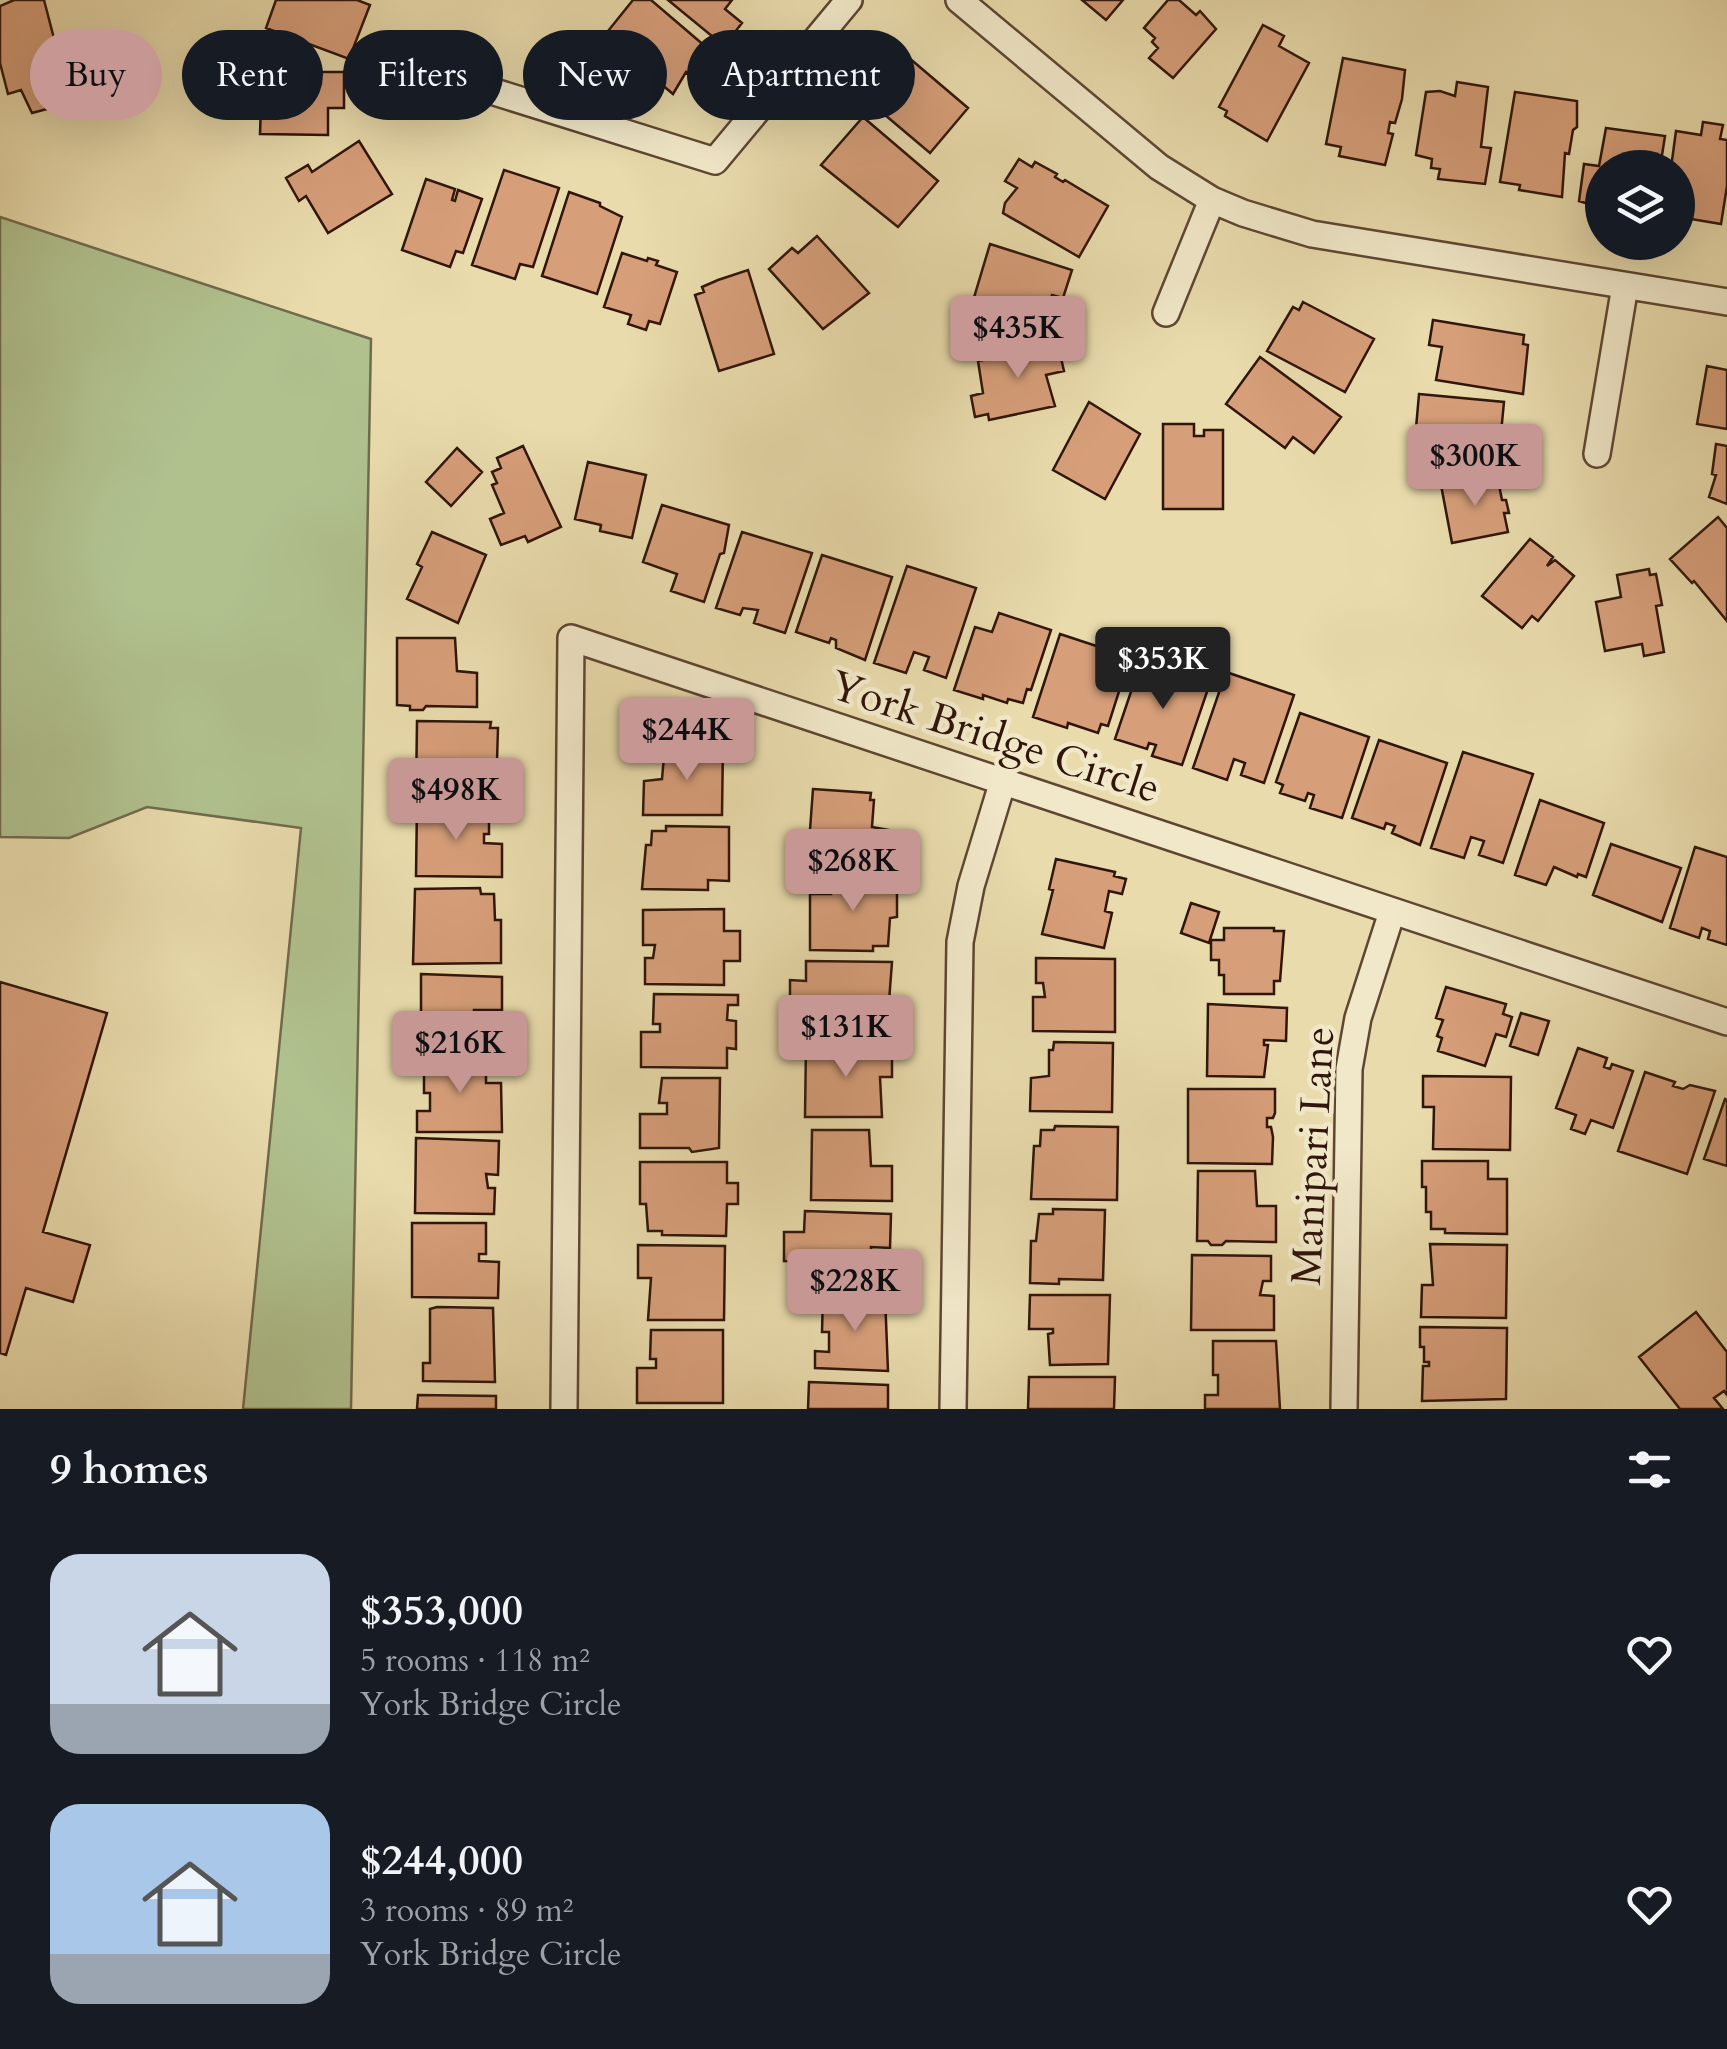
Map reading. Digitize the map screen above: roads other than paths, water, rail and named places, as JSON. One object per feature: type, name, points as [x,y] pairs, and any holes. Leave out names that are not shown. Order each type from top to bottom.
[{"type":"street","points":[[503,95],[715,161],[849,0]]},
{"type":"street","points":[[959,0],[1159,166],[1212,200],[1256,218],[1312,234],[1727,302]]},
{"type":"street","points":[[1166,312],[1212,200]]},
{"type":"street","points":[[1597,454],[1625,286]]},
{"type":"street","name":"York Bridge Circle","points":[[564,1409],[571,638],[1727,1022]]},
{"type":"street","points":[[953,1409],[960,942],[971,886],[1003,781]]},
{"type":"street","name":"Manipari Lane","points":[[1344,1409],[1349,1069],[1358,1018],[1392,912]]}]
